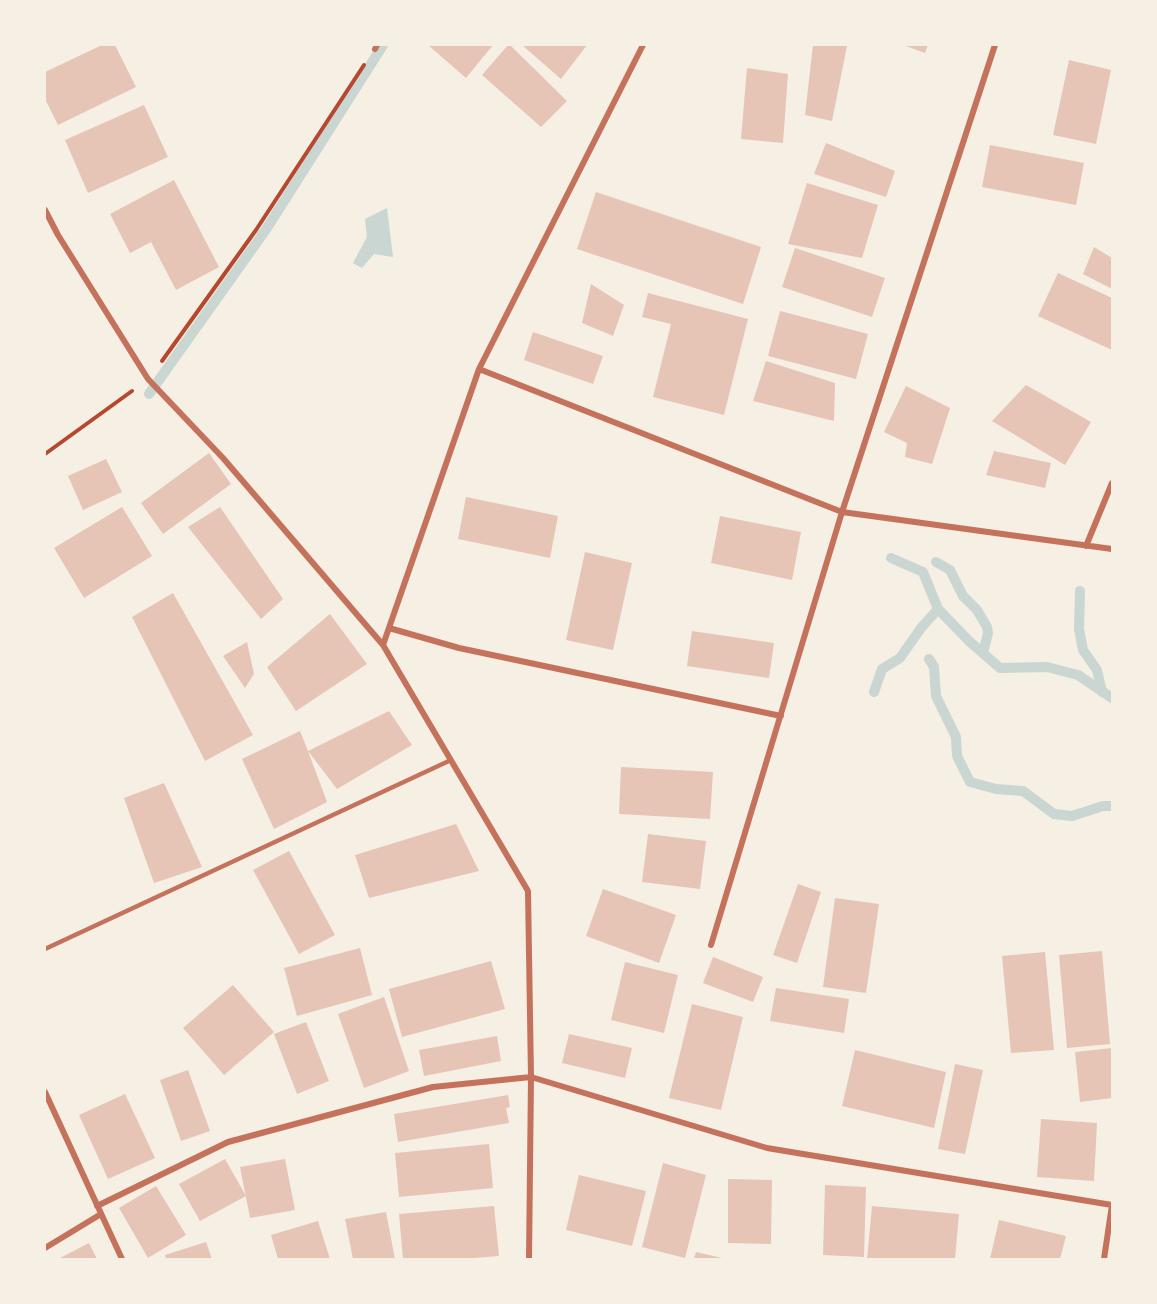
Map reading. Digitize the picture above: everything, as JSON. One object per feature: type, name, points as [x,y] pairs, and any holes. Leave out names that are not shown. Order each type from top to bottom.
[{"type":"street","points":[[383,645],[479,369],[643,45]]},
{"type":"street","points":[[711,945],[842,512],[995,45]]},
{"type":"street","points":[[45,210],[58,235],[148,379],[223,458],[383,645],[528,891],[531,1077],[529,1259]]},
{"type":"street","points":[[479,369],[842,512],[1112,549]]},
{"type":"street","points":[[1086,546],[1112,483]]},
{"type":"street","points":[[389,628],[459,648],[780,716]]},
{"type":"street","points":[[97,1206],[228,1142],[433,1087],[531,1077],[767,1148],[1112,1205],[1104,1259]]},
{"type":"street","points":[[45,1092],[122,1259]]},
{"type":"street","points":[[45,1248],[101,1214]]},
{"type":"lane","points":[[45,950],[451,760]]},
{"type":"path","points":[[45,454],[148,379],[256,230],[376,47]]},
{"type":"shaded area","points":[[387,208],[393,257],[374,254],[362,268],[353,263],[367,237],[365,219]]},
{"type":"building","points":[[102,45],[115,45],[136,87],[58,125],[45,99],[45,72]]},
{"type":"building","points":[[428,45],[493,45],[466,78]]},
{"type":"building","points":[[508,45],[567,101],[541,127],[482,75]]},
{"type":"building","points":[[522,45],[587,45],[561,79]]},
{"type":"building","points":[[813,45],[847,46],[832,121],[805,115]]},
{"type":"building","points":[[903,45],[928,45],[925,53]]},
{"type":"building","points":[[1069,60],[1111,70],[1096,144],[1053,135]]},
{"type":"building","points":[[747,68],[788,74],[783,143],[741,139]]},
{"type":"building","points":[[144,105],[168,157],[88,193],[65,140]]},
{"type":"building","points":[[826,143],[895,171],[886,197],[814,174]]},
{"type":"building","points":[[990,145],[1084,163],[1076,205],[982,187]]},
{"type":"building","points":[[174,180],[219,267],[176,290],[151,242],[130,253],[110,214]]},
{"type":"building","points":[[807,183],[878,205],[862,258],[788,244]]},
{"type":"building","points":[[596,192],[761,247],[743,304],[577,249]]},
{"type":"building","points":[[1094,247],[1112,258],[1112,289],[1083,274]]},
{"type":"building","points":[[795,248],[885,278],[872,317],[782,287]]},
{"type":"building","points":[[1058,273],[1112,298],[1112,350],[1038,316]]},
{"type":"building","points":[[591,284],[624,305],[613,336],[582,323]]},
{"type":"building","points":[[648,293],[748,319],[724,415],[653,397],[671,324],[642,317]]},
{"type":"building","points":[[780,311],[868,334],[856,379],[768,356]]},
{"type":"building","points":[[533,332],[603,356],[593,384],[524,360]]},
{"type":"building","points":[[766,361],[835,383],[834,421],[753,401]]},
{"type":"building","points":[[1026,385],[1091,422],[1065,465],[992,421]]},
{"type":"building","points":[[906,386],[950,408],[932,464],[905,457],[907,443],[884,432]]},
{"type":"building","points":[[994,451],[1051,463],[1045,488],[986,475]]},
{"type":"building","points":[[209,453],[231,484],[163,534],[141,503]]},
{"type":"building","points":[[106,459],[122,492],[83,510],[68,476]]},
{"type":"building","points":[[466,497],[558,516],[550,558],[458,539]]},
{"type":"building","points":[[122,507],[152,556],[84,598],[54,548]]},
{"type":"building","points":[[220,507],[283,599],[261,619],[188,527]]},
{"type":"building","points":[[720,516],[801,532],[792,580],[711,563]]},
{"type":"building","points":[[585,552],[632,563],[613,650],[566,640]]},
{"type":"building","points":[[173,593],[253,735],[205,761],[132,617]]},
{"type":"building","points":[[330,614],[367,664],[296,711],[267,667]]},
{"type":"building","points":[[692,631],[774,643],[769,678],[687,666]]},
{"type":"building","points":[[247,642],[254,674],[245,688],[223,656]]},
{"type":"building","points":[[389,711],[412,745],[337,789],[308,751]]},
{"type":"building","points":[[300,731],[327,802],[274,829],[242,759]]},
{"type":"building","points":[[621,767],[713,772],[710,819],[619,814]]},
{"type":"building","points":[[164,783],[202,867],[154,883],[124,798]]},
{"type":"building","points":[[456,824],[479,871],[369,898],[355,855]]},
{"type":"building","points":[[648,834],[706,841],[700,889],[642,882]]},
{"type":"building","points":[[289,851],[335,935],[299,954],[253,870]]},
{"type":"building","points":[[798,884],[821,892],[797,963],[773,955]]},
{"type":"building","points":[[603,889],[676,915],[659,963],[586,936]]},
{"type":"building","points":[[835,898],[879,904],[866,993],[823,987]]},
{"type":"building","points":[[360,948],[372,995],[297,1016],[284,968]]},
{"type":"building","points":[[1102,951],[1110,1044],[1067,1048],[1059,955]]},
{"type":"building","points":[[1045,952],[1054,1050],[1011,1053],[1002,956]]},
{"type":"building","points":[[713,957],[763,977],[753,1002],[703,983]]},
{"type":"building","points":[[491,961],[505,1009],[402,1037],[389,989]]},
{"type":"building","points":[[625,962],[678,975],[664,1033],[611,1020]]},
{"type":"building","points":[[233,985],[274,1032],[224,1075],[183,1028]]},
{"type":"building","points":[[776,988],[849,999],[844,1033],[770,1021]]},
{"type":"building","points":[[384,997],[409,1071],[364,1088],[338,1014]]},
{"type":"building","points":[[692,1004],[743,1017],[721,1110],[669,1098]]},
{"type":"building","points":[[306,1022],[329,1081],[297,1094],[274,1034]]},
{"type":"building","points":[[569,1034],[632,1048],[625,1078],[562,1063]]},
{"type":"building","points":[[497,1036],[501,1061],[424,1076],[419,1050]]},
{"type":"building","points":[[1112,1048],[1112,1098],[1080,1102],[1075,1052]]},
{"type":"building","points":[[855,1050],[946,1072],[934,1128],[842,1106]]},
{"type":"building","points":[[955,1064],[983,1070],[965,1154],[938,1149]]},
{"type":"building","points":[[188,1070],[210,1131],[181,1141],[160,1080]]},
{"type":"building","points":[[125,1094],[155,1158],[108,1179],[79,1115]]},
{"type":"building","points":[[508,1095],[510,1107],[506,1108],[509,1123],[398,1142],[394,1114]]},
{"type":"building","points":[[1041,1119],[1097,1123],[1094,1181],[1037,1177]]},
{"type":"building","points":[[489,1144],[493,1188],[399,1197],[395,1153]]},
{"type":"building","points":[[225,1159],[246,1196],[200,1221],[179,1184]]},
{"type":"building","points":[[285,1159],[295,1210],[250,1218],[240,1167]]},
{"type":"building","points":[[663,1163],[706,1175],[685,1258],[642,1247]]},
{"type":"building","points":[[579,1175],[646,1191],[632,1246],[566,1230]]},
{"type":"building","points":[[728,1179],[772,1180],[771,1244],[728,1243]]},
{"type":"building","points":[[825,1185],[866,1187],[864,1257],[823,1255]]},
{"type":"building","points":[[156,1186],[186,1235],[148,1258],[119,1208]]},
{"type":"building","points":[[494,1206],[499,1256],[462,1259],[403,1259],[399,1214]]},
{"type":"building","points":[[872,1206],[959,1214],[955,1259],[867,1259]]},
{"type":"building","points":[[386,1212],[395,1259],[353,1259],[345,1219]]},
{"type":"building","points":[[999,1220],[1066,1236],[1060,1259],[990,1259]]},
{"type":"building","points":[[318,1221],[330,1259],[278,1259],[271,1235]]},
{"type":"building","points":[[206,1242],[212,1259],[166,1259],[165,1255]]},
{"type":"building","points":[[89,1243],[97,1259],[58,1259]]},
{"type":"building","points":[[696,1252],[722,1258],[694,1259]]},
{"type":"waterway","points":[[149,394],[267,228],[383,45]]},
{"type":"waterway","points":[[891,558],[923,572],[938,609],[969,641],[1000,668],[1047,667],[1078,675],[1112,698]]},
{"type":"waterway","points":[[936,562],[950,570],[963,596],[977,610],[987,627],[988,633],[983,653]]},
{"type":"waterway","points":[[1080,591],[1079,629],[1083,650],[1097,670],[1102,692]]},
{"type":"waterway","points":[[874,692],[882,669],[900,658],[938,609]]},
{"type":"waterway","points":[[929,659],[934,667],[936,696],[956,737],[957,756],[970,782],[996,789],[1023,791],[1054,814],[1072,816],[1103,806],[1112,806]]}]
